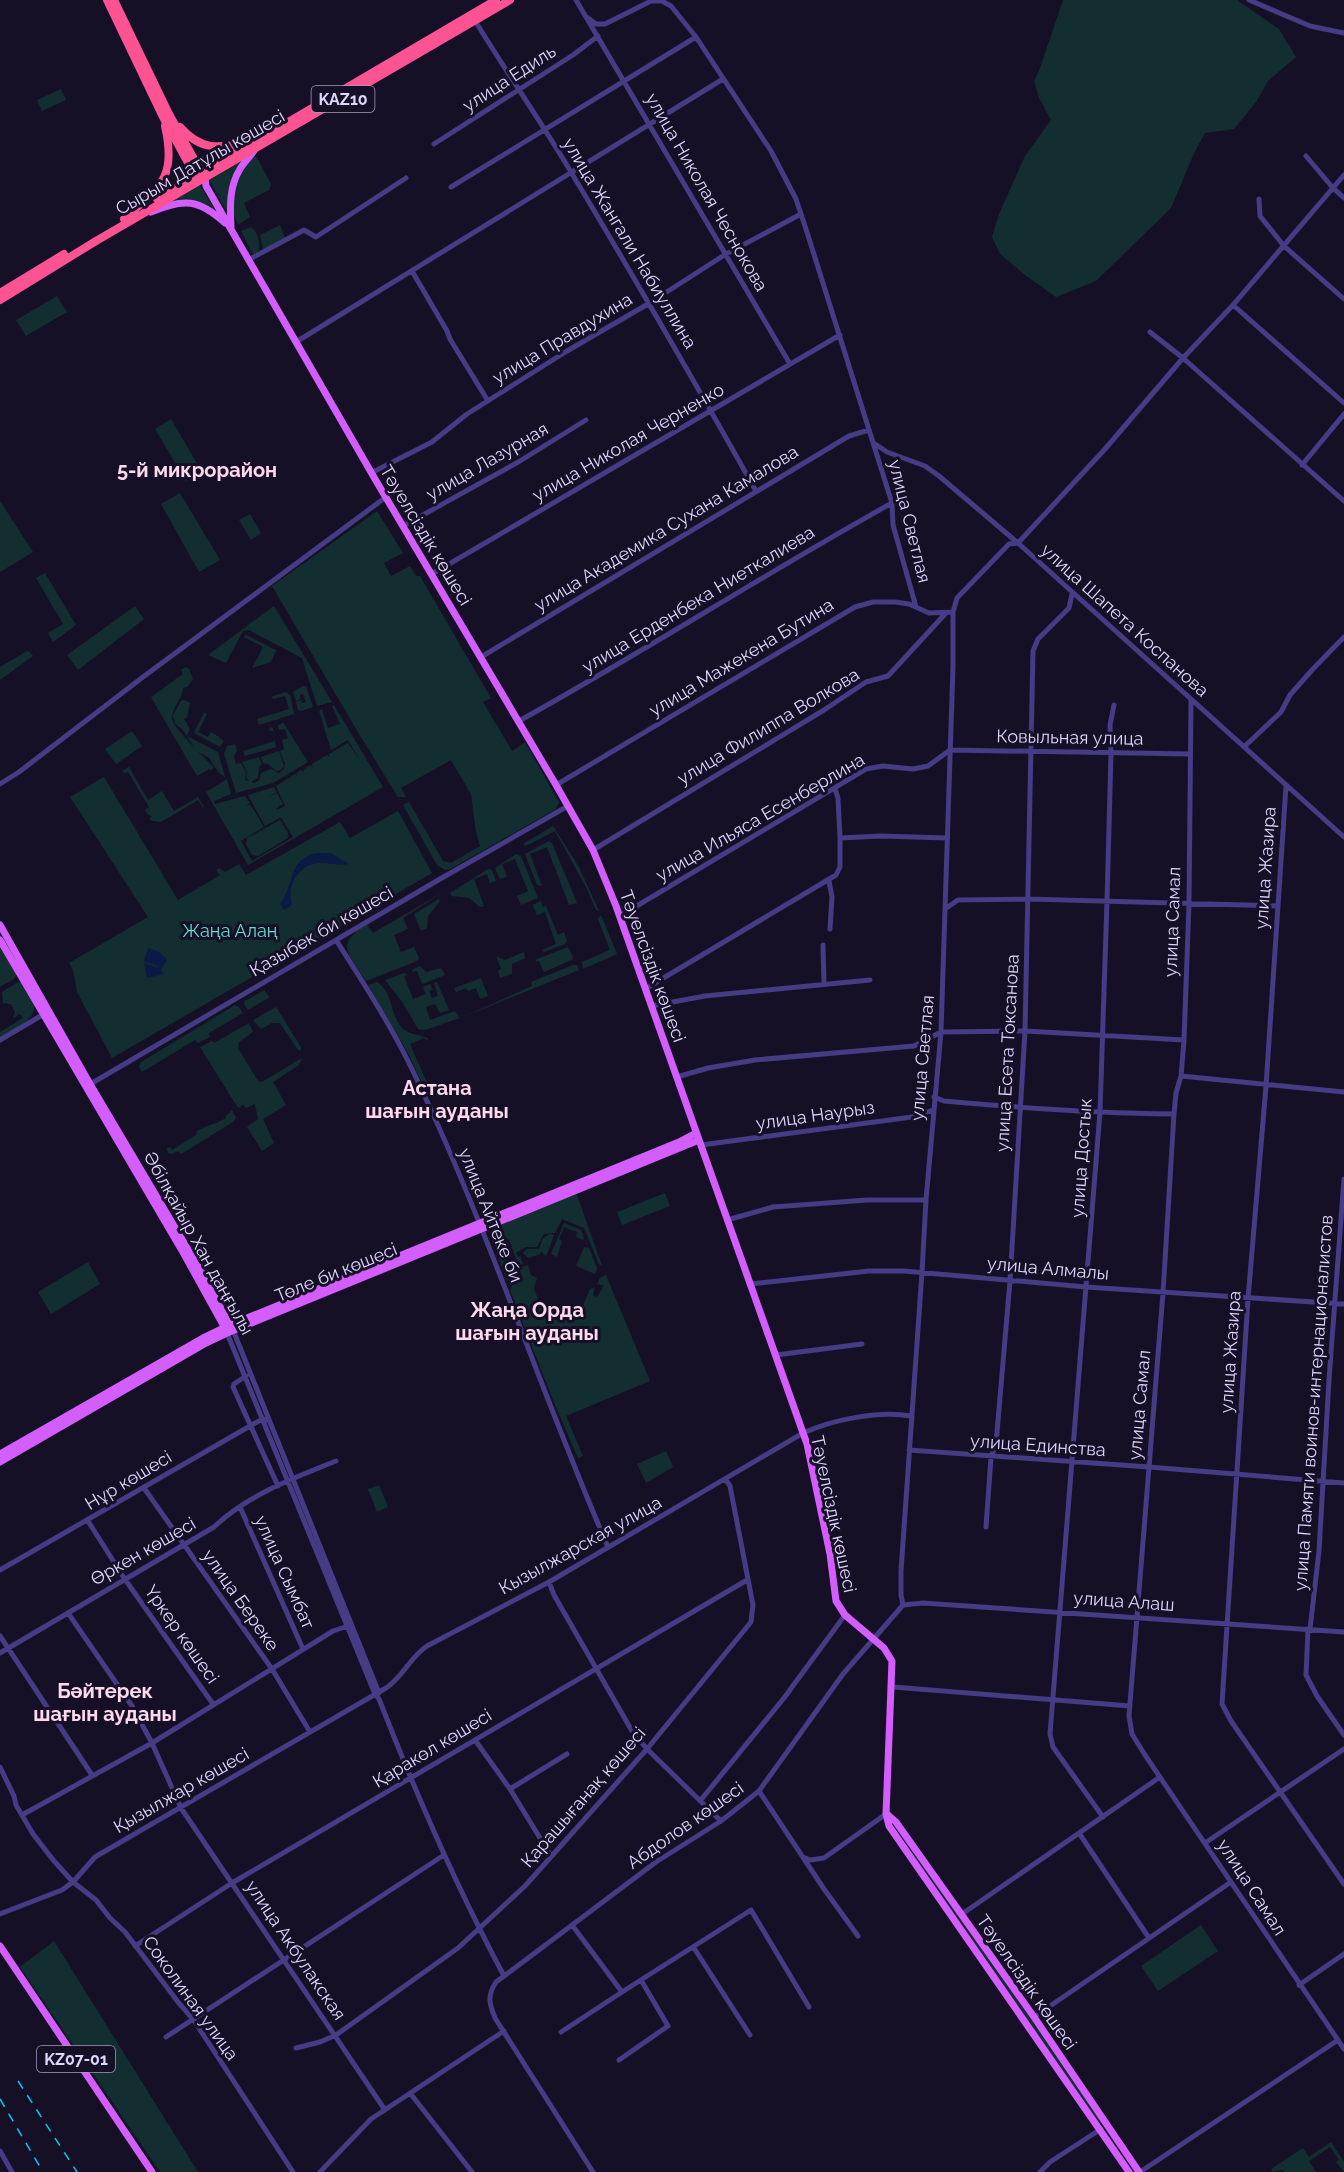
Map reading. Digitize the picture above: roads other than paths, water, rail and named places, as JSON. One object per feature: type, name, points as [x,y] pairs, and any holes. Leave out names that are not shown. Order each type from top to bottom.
[{"type":"highway","points":[[107,0],[141,71],[201,179]]},
{"type":"highway","points":[[114,0],[152,78],[166,115],[169,154],[168,168],[158,188],[125,221]]},
{"type":"highway","name":"Сырым Датұлы көшесі","points":[[0,300],[125,221],[201,179],[473,18],[493,3],[510,0]]},
{"type":"highway","points":[[166,115],[186,134],[205,145],[219,147],[255,145]]},
{"type":"highway","name":"Сырым Датұлы көшесі","points":[[0,293],[67,256]]},
{"type":"main road","points":[[231,229],[230,198],[233,184],[255,145]]},
{"type":"main road","name":"Тәуелсіздік көшесі","points":[[201,179],[371,473],[568,806],[593,850],[621,916],[803,1433],[830,1554],[834,1593],[839,1607],[845,1615],[884,1648],[892,1661],[893,1687],[888,1744],[886,1814],[889,1826],[1104,2127],[1140,2172]]},
{"type":"main road","points":[[125,221],[169,205],[189,202],[206,207],[231,229]]},
{"type":"main road","name":"Әбілқайыр Хан даңғылы","points":[[0,925],[88,1086],[209,1285],[229,1329]]},
{"type":"main road","name":"Әбілқайыр Хан даңғылы","points":[[0,940],[47,1012]]},
{"type":"main road","name":"Төле би көшесі","points":[[0,1454],[203,1338],[481,1226],[679,1142],[698,1139]]},
{"type":"main road","name":"Төле би көшесі","points":[[0,1462],[229,1329]]},
{"type":"main road","name":"Тәуелсіздік көшесі","points":[[886,1814],[897,1822],[1034,2017],[1104,2127],[1129,2172]]},
{"type":"main road","name":"KZ07-01","points":[[0,1946],[152,2172]]},
{"type":"street","name":"улица Николая Чеснокова","points":[[576,0],[790,363]]},
{"type":"street","points":[[1249,0],[1310,26],[1344,33]]},
{"type":"street","name":"улица Светлая","points":[[588,18],[596,24],[609,23],[651,1],[662,1],[676,9],[771,151],[801,214],[840,335],[892,503],[893,525],[916,607]]},
{"type":"street","name":"улица Жангали Набиуллина","points":[[473,18],[571,172],[681,356],[756,491]]},
{"type":"street","name":"улица Едиль","points":[[434,144],[573,55],[598,36]]},
{"type":"street","points":[[451,188],[696,37]]},
{"type":"street","points":[[296,342],[723,79]]},
{"type":"street","points":[[1306,156],[1344,198]]},
{"type":"street","points":[[949,613],[957,598],[1009,544],[1017,543],[1105,449],[1183,358],[1233,305],[1344,175]]},
{"type":"street","points":[[248,260],[304,230],[316,237],[406,178]]},
{"type":"street","points":[[1259,199],[1260,216],[1284,246],[1344,299]]},
{"type":"street","name":"улица Правдухина","points":[[371,473],[432,442],[467,414],[567,351],[648,304],[726,254],[801,214]]},
{"type":"street","points":[[412,271],[488,401]]},
{"type":"street","points":[[1233,305],[1344,403]]},
{"type":"street","points":[[1150,332],[1183,358],[1344,501]]},
{"type":"street","name":"улица Николая Черненко","points":[[432,574],[840,335]]},
{"type":"street","points":[[1302,465],[1344,414]]},
{"type":"street","name":"улица Лазурная","points":[[403,526],[520,461],[586,420]]},
{"type":"street","name":"улица Академика Сухана Камалова","points":[[481,657],[849,436],[869,430]]},
{"type":"street","name":"улица Шапета Коспанова","points":[[874,443],[880,449],[925,466],[939,476],[1017,543],[1344,837]]},
{"type":"street","points":[[0,784],[386,497]]},
{"type":"street","name":"улица Ерденбека Ниеткалиева","points":[[519,721],[595,679],[817,545],[892,503]]},
{"type":"street","name":"улица Есета Токсанова","points":[[986,1527],[991,1457],[996,1443],[1010,1281],[1022,1108],[1035,644],[1069,608],[1072,594]]},
{"type":"street","name":"улица Мажекена Бутина","points":[[556,785],[855,607],[873,602],[903,603],[929,613],[949,613]]},
{"type":"street","name":"улица Светлая","points":[[903,1605],[900,1595],[901,1570],[911,1416],[934,1097],[941,1032],[950,750],[949,613]]},
{"type":"street","name":"улица Филиппа Волкова","points":[[593,850],[824,710],[866,682],[888,676],[949,613]]},
{"type":"street","points":[[1244,747],[1281,712],[1290,696],[1344,637]]},
{"type":"street","name":"улица Самал","points":[[1191,700],[1189,904],[1184,1040],[1181,1076],[1174,1114],[1164,1293],[1129,1716],[1132,1734],[1344,2049]]},
{"type":"street","name":"улица Достык","points":[[1103,1817],[1053,1747],[1050,1734],[1100,1112],[1110,725],[1114,705]]},
{"type":"street","name":"Ковыльная улица","points":[[950,750],[1190,754]]},
{"type":"street","name":"улица Ильяса Есенберлина","points":[[621,916],[866,770],[883,766],[913,769],[928,766],[950,750]]},
{"type":"street","name":"улица Жазира","points":[[1286,786],[1266,1086],[1248,1299],[1222,1704],[1231,1721],[1344,1884]]},
{"type":"street","points":[[645,989],[836,875],[840,867],[840,838],[838,798],[835,789]]},
{"type":"street","name":"Қазыбек би көшесі","points":[[88,1086],[568,806]]},
{"type":"street","points":[[840,838],[881,836],[947,838]]},
{"type":"street","points":[[829,881],[832,897],[830,929]]},
{"type":"street","points":[[945,909],[958,900],[1028,899],[1278,906]]},
{"type":"street","name":"улица Айтеке би","points":[[336,940],[407,1059],[481,1226],[608,1547]]},
{"type":"street","points":[[823,945],[824,984]]},
{"type":"street","points":[[651,1006],[705,996],[870,980]]},
{"type":"street","points":[[0,1040],[47,1012]]},
{"type":"street","points":[[677,1077],[708,1068],[755,1060],[914,1046],[941,1032],[1025,1031],[1184,1040]]},
{"type":"street","points":[[1181,1076],[1344,1092]]},
{"type":"street","points":[[934,1097],[944,1101],[1022,1108],[1174,1114]]},
{"type":"street","name":"улица Наурыз","points":[[698,1139],[912,1117],[933,1110]]},
{"type":"street","name":"улица Памяти воинов-интернационалистов","points":[[1309,1629],[1319,1551],[1344,1179]]},
{"type":"street","points":[[727,1220],[773,1207],[867,1200],[926,1200]]},
{"type":"street","name":"улица Алмалы","points":[[750,1284],[869,1271],[922,1272],[1164,1293],[1344,1304]]},
{"type":"street","name":"Әбілқайыр Хан даңғылы","points":[[229,1329],[263,1419],[291,1480],[378,1695]]},
{"type":"street","name":"Әбілқайыр Хан даңғылы","points":[[229,1329],[270,1422],[348,1626],[378,1695]]},
{"type":"street","points":[[776,1355],[862,1344]]},
{"type":"street","points":[[246,1376],[233,1387],[278,1486]]},
{"type":"street","name":"Кызылжарская улица","points":[[378,1695],[395,1682],[419,1651],[427,1646],[549,1582],[803,1433],[820,1425],[854,1418],[901,1414],[911,1416]]},
{"type":"street","points":[[263,1419],[270,1422]]},
{"type":"street","name":"Нұр көшесі","points":[[0,1570],[263,1419]]},
{"type":"street","name":"улица Единства","points":[[909,1450],[1344,1483]]},
{"type":"street","name":"Өркен көшесі","points":[[0,1653],[214,1527],[240,1507],[278,1486],[336,1461]]},
{"type":"street","name":"Қарашығанақ көшесі","points":[[296,2048],[336,2035],[458,1948],[525,1886],[646,1749],[751,1622],[753,1605],[730,1486],[726,1480]]},
{"type":"street","name":"улица Береке","points":[[144,1488],[272,1669],[310,1732]]},
{"type":"street","name":"улица Сымбат","points":[[240,1507],[303,1649]]},
{"type":"street","name":"Үркер көшесі","points":[[88,1521],[124,1578],[213,1704]]},
{"type":"street","name":"Қаракөл көшесі","points":[[135,1946],[232,1883],[747,1580]]},
{"type":"street","points":[[549,1582],[554,1595],[632,1731],[646,1749],[721,1821]]},
{"type":"street","name":"улица Алаш","points":[[903,1605],[923,1603],[1344,1632]]},
{"type":"street","name":"Абдолов көшесі","points":[[504,1976],[656,1862],[721,1821],[759,1791],[843,1674],[903,1605]]},
{"type":"street","name":"улица Акбулакская","points":[[68,1613],[132,1706],[152,1743],[181,1808],[385,2110]]},
{"type":"street","points":[[700,1801],[784,1698],[845,1615]]},
{"type":"street","points":[[22,1815],[152,1743],[333,1631],[348,1626]]},
{"type":"street","points":[[1309,1629],[1306,1675],[1317,1696],[1344,1735]]},
{"type":"street","points":[[0,1636],[92,1775]]},
{"type":"street","points":[[893,1687],[1130,1706]]},
{"type":"street","points":[[378,1695],[410,1778],[444,1855],[504,1976],[496,1982],[489,1996],[489,2004],[593,2172]]},
{"type":"street","name":"Қызылжар көшесі","points":[[0,1914],[62,1890],[73,1882],[94,1857],[378,1695]]},
{"type":"street","points":[[475,1740],[510,1789],[551,1856]]},
{"type":"street","points":[[1205,1843],[1344,1749]]},
{"type":"street","points":[[510,1789],[567,1754]]},
{"type":"street","name":"Соколиная улица","points":[[0,1767],[33,1834],[73,1882],[96,1900],[192,2019],[293,2172]]},
{"type":"street","points":[[962,1914],[1160,1777]]},
{"type":"street","points":[[759,1791],[858,1936]]},
{"type":"street","points":[[802,1856],[810,1860],[824,1858],[886,1814]]},
{"type":"street","points":[[1079,1833],[1149,1938]]},
{"type":"street","points":[[166,2037],[444,1855]]},
{"type":"street","points":[[1034,2017],[1231,1882]]},
{"type":"street","points":[[561,2032],[751,1910],[809,2007]]},
{"type":"street","points":[[572,1925],[622,1992]]},
{"type":"street","points":[[694,1948],[750,2035]]},
{"type":"street","points":[[1299,1985],[1344,1954]]},
{"type":"street","points":[[619,2060],[668,2026],[641,1980]]},
{"type":"street","points":[[320,2172],[371,2119],[504,2031]]},
{"type":"street","points":[[1140,2172],[1338,2040]]},
{"type":"street","points":[[410,2093],[472,2172]]},
{"type":"street","points":[[1040,2172],[1050,2162],[1104,2127]]},
{"type":"street","points":[[0,2151],[12,2172]]},
{"type":"water","points":[[316,853],[331,853],[349,864],[313,864],[300,871],[291,890],[292,905],[284,910],[280,904],[296,867],[307,856]]},
{"type":"water","points":[[148,948],[159,952],[167,959],[161,970],[164,974],[147,978],[144,963],[160,968],[144,962]]},
{"type":"railway","points":[[18,2081],[77,2172]]},
{"type":"railway","points":[[0,2099],[43,2172]]},
{"type":"district","name":"5-й микрорайон","points":[[197,470]]},
{"type":"district","name":"Астана шағын ауданы","points":[[437,1100]]},
{"type":"district","name":"Жаңа Орда шағын ауданы","points":[[527,1322]]},
{"type":"district","name":"Бәйтерек шағын ауданы","points":[[105,1702]]},
{"type":"park label","name":"Жаңа Алаң","points":[[230,930]]}]
